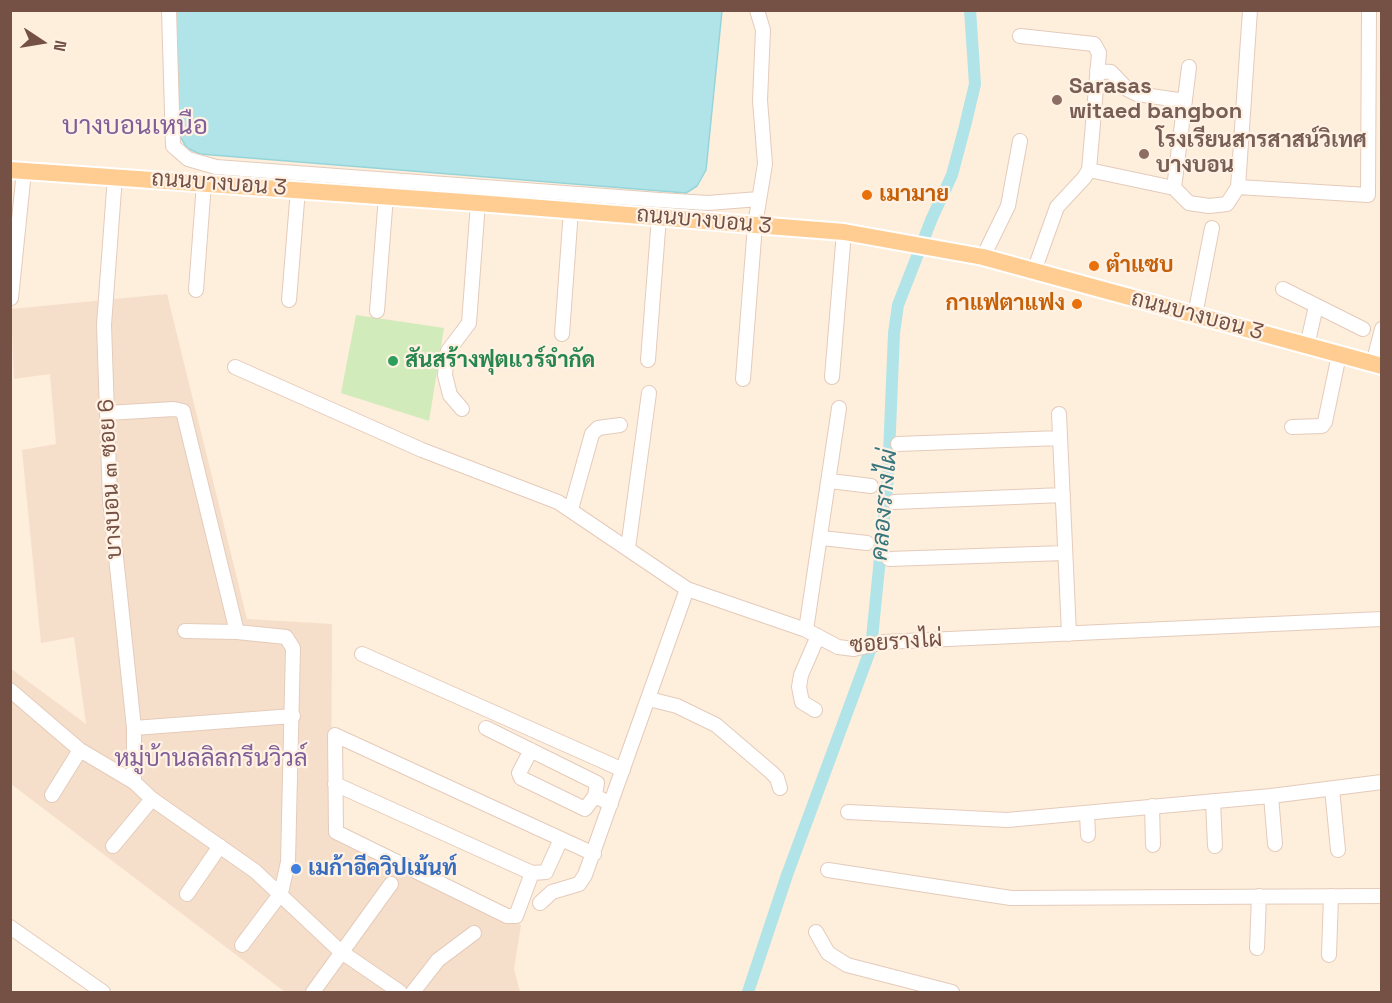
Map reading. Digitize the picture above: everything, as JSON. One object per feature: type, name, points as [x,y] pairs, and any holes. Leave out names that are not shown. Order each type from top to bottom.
[{"type":"main road","name":"ถนนบางบอน 3","points":[[17,170],[298,189],[844,232],[983,257],[1377,365]]},
{"type":"street","points":[[169,10],[173,146],[188,159],[216,166],[658,200],[708,203],[759,199]]},
{"type":"street","points":[[743,379],[755,225],[765,164],[760,100],[763,30],[758,10]]},
{"type":"street","points":[[1089,170],[1174,188],[1189,203],[1209,206],[1227,204],[1238,188],[1250,10]]},
{"type":"street","points":[[1238,188],[1375,195],[1369,10]]},
{"type":"street","points":[[1020,36],[1094,44],[1099,53],[1089,170],[1057,207],[1034,271]]},
{"type":"street","points":[[1174,188],[1189,67]]},
{"type":"street","points":[[1097,71],[1111,72],[1127,89],[1137,94],[1185,101]]},
{"type":"street","points":[[983,257],[1008,206],[1020,141]]},
{"type":"street","points":[[11,298],[17,170]]},
{"type":"street","name":"บางบอน ๓ ซอย 6","points":[[115,177],[104,326],[110,500],[134,728],[134,782]]},
{"type":"street","points":[[196,290],[204,183]]},
{"type":"street","points":[[289,300],[298,189]]},
{"type":"street","points":[[376,311],[386,196]]},
{"type":"street","points":[[462,409],[450,395],[445,375],[446,360],[448,351],[469,323],[478,203]]},
{"type":"street","points":[[562,334],[571,210]]},
{"type":"street","points":[[648,360],[659,217]]},
{"type":"street","points":[[1195,315],[1212,228]]},
{"type":"street","points":[[832,377],[844,232]]},
{"type":"street","points":[[1283,289],[1363,329]]},
{"type":"street","points":[[1307,346],[1316,306]]},
{"type":"street","points":[[1377,365],[1382,329]]},
{"type":"street","points":[[1292,427],[1322,426],[1325,422],[1339,355]]},
{"type":"street","name":"ซอยรางไผ่","points":[[235,367],[422,450],[571,509],[687,589],[812,633],[838,647],[854,649],[884,642],[1382,619]]},
{"type":"street","points":[[628,548],[649,393]]},
{"type":"street","points":[[815,710],[802,702],[799,687],[812,633],[839,408]]},
{"type":"street","points":[[107,413],[174,409],[183,411],[237,632]]},
{"type":"street","points":[[1059,414],[1069,634]]},
{"type":"street","points":[[571,509],[592,434],[598,428],[620,425]]},
{"type":"street","points":[[898,444],[1060,438]]},
{"type":"street","points":[[830,481],[871,486]]},
{"type":"street","points":[[894,502],[1063,495]]},
{"type":"street","points":[[822,538],[867,543]]},
{"type":"street","points":[[889,559],[1065,553]]},
{"type":"street","points":[[540,903],[552,892],[579,884],[594,854],[687,589]]},
{"type":"street","points":[[185,631],[237,632],[290,640],[293,648],[288,862],[281,893],[242,945]]},
{"type":"street","points":[[362,654],[623,770]]},
{"type":"street","points":[[11,692],[80,750],[134,782],[152,799],[220,846],[281,893],[340,951],[400,993]]},
{"type":"street","points":[[649,699],[693,712],[716,725],[771,772],[777,778],[780,788]]},
{"type":"street","points":[[134,728],[293,716]]},
{"type":"street","points":[[486,728],[531,750],[597,783],[595,796],[589,807],[582,808],[521,778],[519,773],[531,750]]},
{"type":"street","points":[[532,873],[516,915],[507,916],[336,832],[334,736],[337,734],[594,854]]},
{"type":"street","points":[[52,795],[80,750]]},
{"type":"street","points":[[848,812],[1007,820],[1271,796],[1382,782]]},
{"type":"street","points":[[335,784],[532,873],[546,872],[561,839]]},
{"type":"street","points":[[1332,789],[1338,850]]},
{"type":"street","points":[[595,796],[611,804]]},
{"type":"street","points":[[1271,796],[1275,844]]},
{"type":"street","points":[[112,846],[152,799]]},
{"type":"street","points":[[1213,801],[1215,846]]},
{"type":"street","points":[[1152,806],[1153,845]]},
{"type":"street","points":[[1087,813],[1088,835]]},
{"type":"street","points":[[187,894],[220,846]]},
{"type":"street","points":[[828,870],[1011,898],[1382,896]]},
{"type":"street","points":[[313,993],[340,951],[391,884]]},
{"type":"street","points":[[1257,948],[1259,896]]},
{"type":"street","points":[[1329,955],[1331,896]]},
{"type":"street","points":[[10,927],[103,993]]},
{"type":"street","points":[[412,993],[438,960],[474,933]]},
{"type":"street","points":[[816,933],[828,952],[847,964],[952,993]]},
{"type":"shaded area","points":[[167,294],[247,619],[332,624],[331,827],[334,834],[521,925],[514,969],[520,992],[285,992],[11,784],[10,668],[86,724],[74,637],[41,643],[22,450],[56,444],[50,374],[14,379],[11,309]]},
{"type":"green space","name":"สันสร้างฟุตแวร์จำกัด","points":[[356,315],[444,328],[429,421],[341,393]]},
{"type":"water","points":[[175,11],[722,11],[706,170],[697,186],[686,193],[200,154],[187,148],[178,133]]},
{"type":"waterway","name":"คลองรางไผ่","points":[[748,992],[787,875],[871,648],[888,478],[894,333],[898,305],[932,218],[952,175],[965,126],[975,84],[970,10]]},
{"type":"place","name":"Sarasas witaed bangbon","points":[[1057,100]]},
{"type":"place","name":"โรงเรียนสารสาสน์วิเทศ บางบอน","points":[[1144,154]]},
{"type":"place","name":"เมามาย","points":[[867,195]]},
{"type":"place","name":"ตำแซบ","points":[[1094,266]]},
{"type":"place","name":"กาแฟตาแฟง","points":[[1077,304]]},
{"type":"place","name":"สันสร้างฟุตแวร์จำกัด","points":[[393,361]]},
{"type":"place","name":"เมก้าอีควิปเม้นท์","points":[[296,869]]},
{"type":"district","name":"บางบอนเหนือ","points":[[135,127]]},
{"type":"district","name":"หมู่บ้านลลิลกรีนวิวล์","points":[[211,759]]}]
